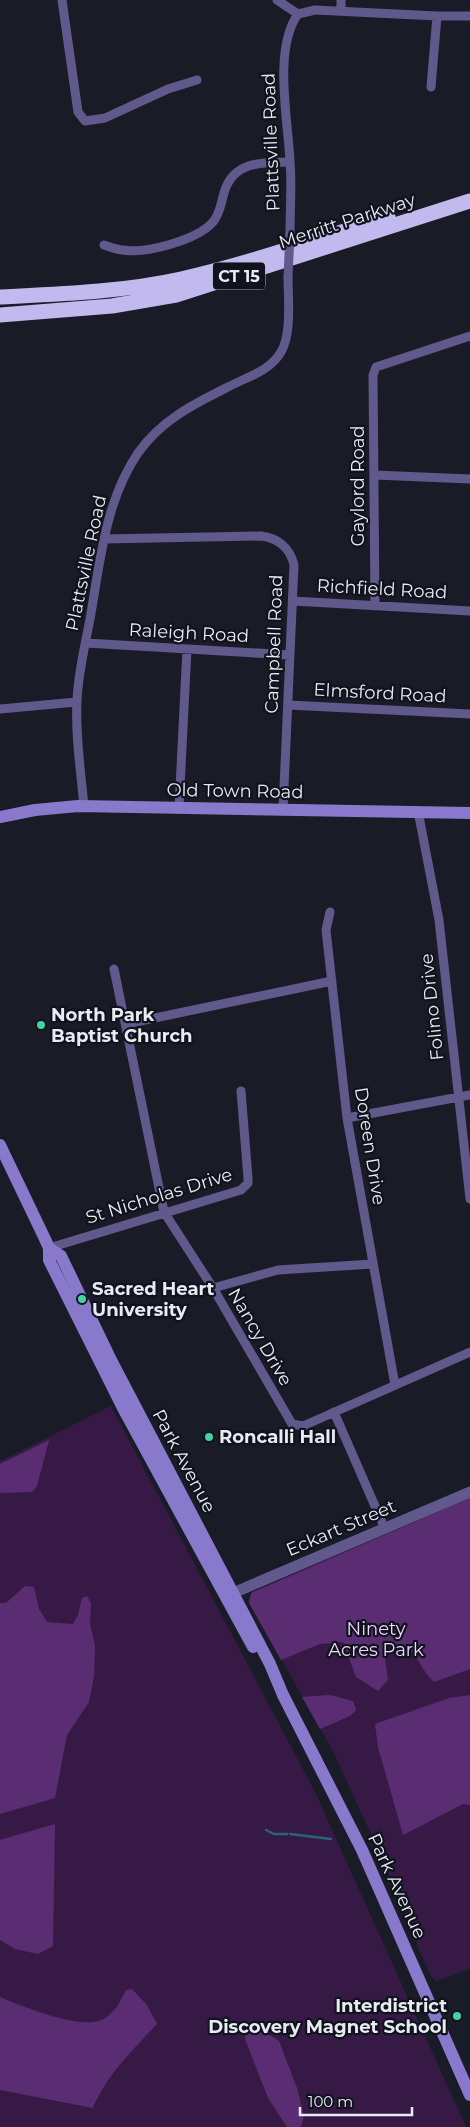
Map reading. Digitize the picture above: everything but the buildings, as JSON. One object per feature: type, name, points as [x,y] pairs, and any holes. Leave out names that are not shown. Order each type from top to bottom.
[{"type":"highway","name":"Merritt Parkway","points":[[0,297],[107,290],[179,279],[266,256],[470,190]]},
{"type":"highway","name":"Merritt Parkway","points":[[0,315],[112,306],[176,295],[470,201]]},
{"type":"main road","name":"Old Town Road","points":[[0,817],[35,810],[84,806],[283,808],[470,813]]},
{"type":"main road","name":"Park Avenue","points":[[0,1145],[49,1248],[49,1260],[230,1594],[269,1675],[283,1695],[362,1850],[470,2094]]},
{"type":"street","points":[[62,0],[78,112],[85,121],[105,118],[168,89],[196,80]]},
{"type":"street","points":[[277,0],[298,14],[315,10],[470,16]]},
{"type":"street","points":[[341,0],[341,11]]},
{"type":"street","name":"Plattsville Road","points":[[84,806],[77,702],[104,539],[119,486],[133,460],[150,438],[172,418],[189,406],[269,366],[281,351],[286,336],[290,234],[290,162],[285,92],[286,53],[290,27],[298,14]]},
{"type":"street","points":[[432,87],[437,16]]},
{"type":"street","points":[[104,245],[124,251],[182,241],[194,236],[213,222],[218,215],[224,190],[236,173],[251,164],[260,162],[290,162]]},
{"type":"street","name":"Gaylord Road","points":[[375,606],[373,375],[376,367],[470,336]]},
{"type":"street","points":[[375,475],[470,479]]},
{"type":"street","name":"Campbell Road","points":[[104,539],[269,537],[282,544],[292,559],[293,601],[283,808]]},
{"type":"street","name":"Richfield Road","points":[[293,601],[470,610]]},
{"type":"street","name":"Raleigh Road","points":[[86,644],[290,655]]},
{"type":"street","points":[[179,807],[187,649]]},
{"type":"street","points":[[0,709],[77,702]]},
{"type":"street","name":"Elmsford Road","points":[[288,705],[470,714]]},
{"type":"street","name":"Folino Drive","points":[[418,812],[439,920],[470,1199]]},
{"type":"street","name":"Doreen Drive","points":[[330,912],[326,930],[347,1118],[395,1385]]},
{"type":"street","name":"Nancy Drive","points":[[114,970],[164,1212],[213,1288],[292,1424],[303,1426],[470,1352]]},
{"type":"street","points":[[126,1024],[332,981]]},
{"type":"street","name":"St Nicholas Drive","points":[[49,1248],[236,1192],[248,1183],[241,1091]]},
{"type":"street","points":[[347,1118],[470,1095]]},
{"type":"street","points":[[213,1288],[278,1270],[373,1264]]},
{"type":"street","points":[[334,1412],[385,1529]]},
{"type":"street","name":"Eckart Street","points":[[230,1594],[470,1492]]},
{"type":"green space","points":[[111,1406],[315,1792],[466,2127],[0,2127],[0,1461]]},
{"type":"green space","points":[[49,1440],[37,1486],[32,1492],[0,1493],[0,1464]]},
{"type":"green space","name":"Ninety Acres Park","points":[[470,1498],[470,1969],[436,1981],[431,1976],[418,1948],[412,1924],[333,1751],[248,1600],[254,1590]]},
{"type":"green space","points":[[470,1498],[470,1669],[434,1682],[411,1651],[405,1647],[383,1643],[388,1680],[378,1691],[356,1677],[343,1642],[320,1644],[281,1660],[249,1603],[251,1593]]},
{"type":"green space","points":[[25,1586],[34,1587],[39,1609],[47,1622],[73,1624],[78,1615],[82,1598],[87,1596],[91,1603],[90,1624],[95,1646],[94,1676],[89,1702],[67,1735],[55,1798],[0,1814],[0,1603],[6,1603]]},
{"type":"green space","points":[[330,1695],[353,1701],[356,1710],[350,1716],[320,1729],[302,1697]]},
{"type":"green space","points":[[470,1695],[470,1805],[463,1804],[403,1835],[378,1747],[375,1724],[449,1698]]},
{"type":"green space","points":[[55,1824],[53,1946],[38,1954],[15,1949],[0,1940],[0,1840]]},
{"type":"green space","points":[[132,1989],[147,2005],[157,2024],[113,2073],[93,2108],[0,2090],[0,1997],[51,2016],[79,2022],[92,2022],[102,2020],[114,2011],[126,1990]]},
{"type":"green space","points":[[254,2025],[279,2041],[297,2088],[304,2116],[301,2127],[287,2127],[268,2098],[245,2039],[246,2032]]},
{"type":"waterway","points":[[266,1830],[274,1834],[287,1834]]},
{"type":"waterway","points":[[290,1834],[331,1839]]},
{"type":"place","name":"North Park Baptist Church","points":[[41,1025]]},
{"type":"place","name":"Sacred Heart University","points":[[82,1299]]},
{"type":"place","name":"Roncalli Hall","points":[[209,1437]]},
{"type":"place","name":"Interdistrict Discovery Magnet School","points":[[457,2016]]}]
